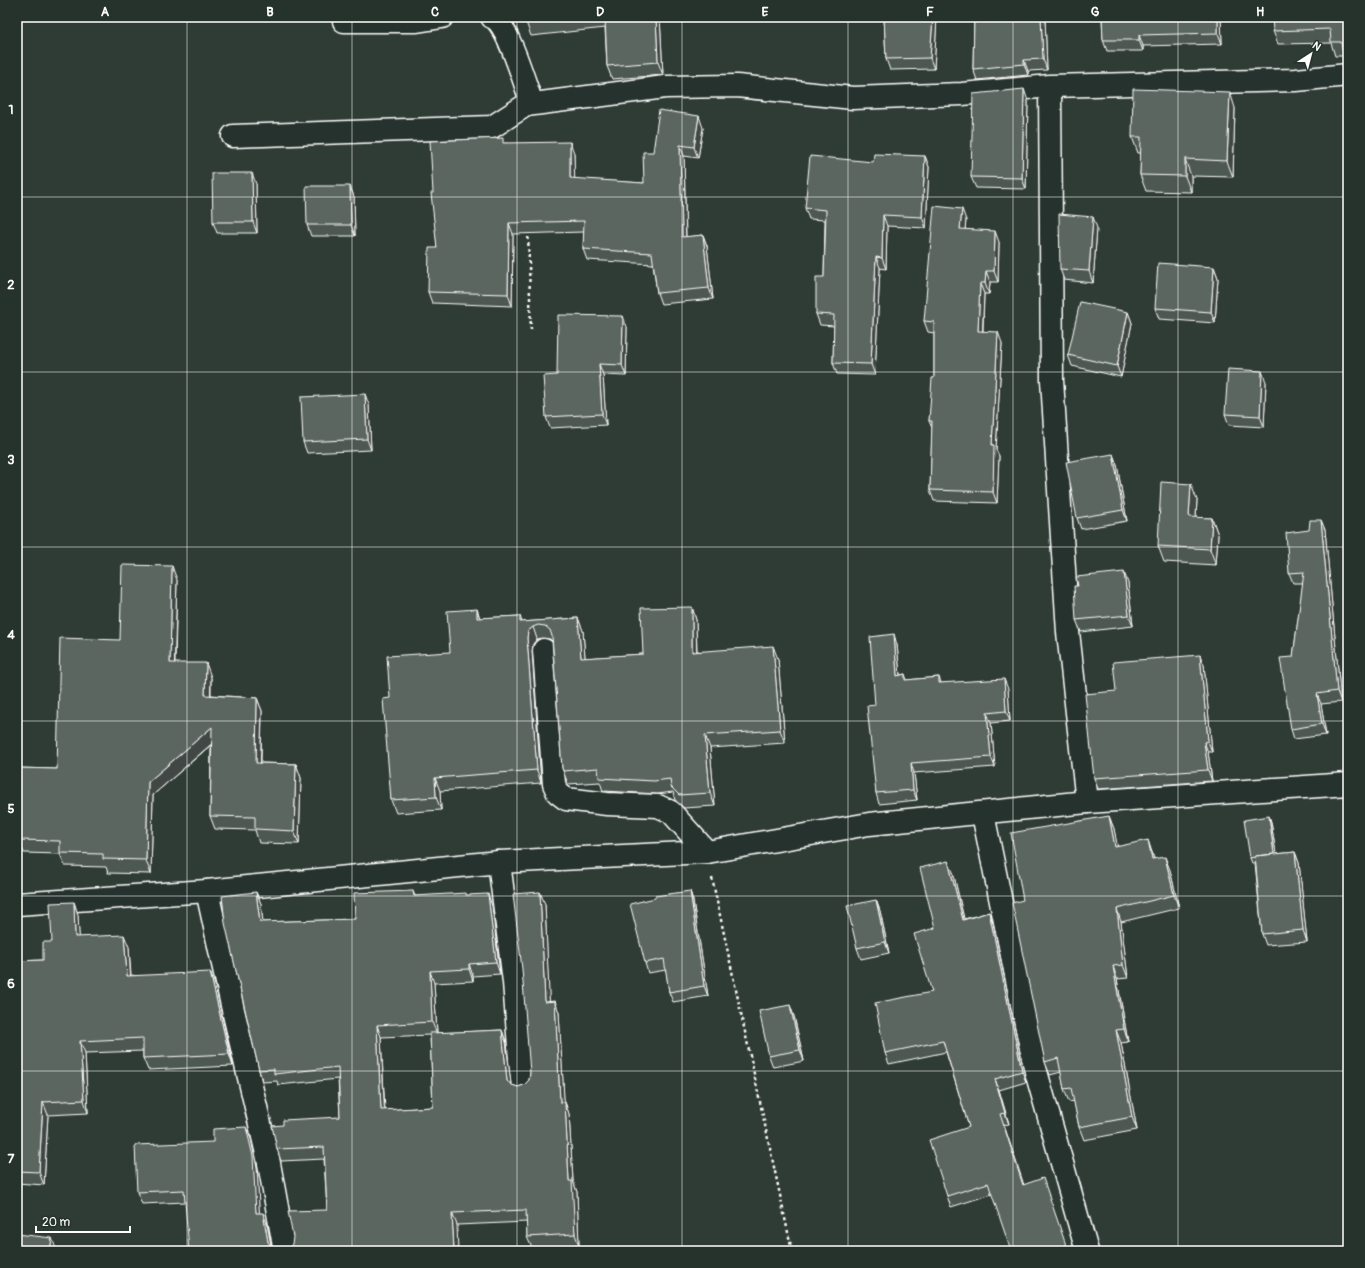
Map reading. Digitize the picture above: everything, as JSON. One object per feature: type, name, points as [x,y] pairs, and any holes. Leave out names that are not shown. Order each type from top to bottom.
[{"type":"street","points":[[344,17],[344,21],[416,22],[442,17]]},
{"type":"street","points":[[492,17],[496,18],[501,24],[510,42],[532,104]]},
{"type":"street","points":[[233,136],[492,127],[526,105],[665,87],[737,86],[853,98],[962,94],[1050,86],[1288,81],[1348,75]]},
{"type":"street","points":[[1050,86],[1052,380],[1068,632],[1087,802]]},
{"type":"street","points":[[544,650],[554,784],[558,793],[566,799],[587,802],[658,806],[671,812],[707,852]]},
{"type":"street","points":[[17,904],[207,891],[499,862],[707,852],[869,824],[983,814],[1087,802],[1348,784]]},
{"type":"street","points":[[983,814],[1036,1068],[1087,1251]]},
{"type":"street","points":[[499,862],[514,982],[522,1086]]},
{"type":"street","points":[[207,891],[268,1158],[285,1251]]},
{"type":"path","points":[[528,229],[531,331]]},
{"type":"path","points":[[707,852],[792,1251]]},
{"type":"building","points":[[526,17],[583,17],[526,22]]},
{"type":"building","points":[[605,17],[656,17],[658,62],[607,66]]},
{"type":"building","points":[[884,17],[933,17],[930,58],[886,59]]},
{"type":"building","points":[[974,17],[1041,17],[1043,59],[1024,60],[1024,64],[973,69]]},
{"type":"building","points":[[1102,17],[1218,17],[1218,33],[1139,35],[1139,40],[1103,40]]},
{"type":"building","points":[[1272,17],[1348,17],[1348,50],[1342,49],[1341,42],[1331,42],[1330,29],[1273,31]]},
{"type":"building","points":[[1348,73],[1348,114],[1344,74]]},
{"type":"building","points":[[1024,89],[1022,178],[971,177],[973,94]]},
{"type":"building","points":[[1133,89],[1230,92],[1227,161],[1185,159],[1185,176],[1140,175],[1141,137],[1132,137]]},
{"type":"building","points":[[659,110],[699,116],[694,147],[680,145],[682,237],[703,235],[709,288],[657,293],[652,253],[583,249],[584,221],[509,223],[508,294],[428,292],[429,248],[437,248],[431,193],[433,193],[430,141],[503,138],[503,143],[570,142],[570,178],[644,183],[643,152],[653,152]]},
{"type":"building","points":[[874,154],[925,156],[922,217],[883,215],[882,258],[876,257],[871,364],[833,363],[834,315],[816,314],[816,277],[824,277],[826,210],[805,208],[810,156],[873,162]]},
{"type":"building","points":[[212,173],[252,173],[253,222],[213,222]]},
{"type":"building","points":[[306,186],[350,186],[351,225],[307,225]]},
{"type":"building","points":[[934,206],[962,209],[960,229],[995,231],[994,271],[986,271],[985,283],[980,283],[978,331],[998,332],[992,445],[994,445],[993,492],[930,490],[932,421],[929,421],[932,378],[934,378],[934,322],[924,321]]},
{"type":"building","points":[[1059,214],[1093,217],[1089,271],[1060,269]]},
{"type":"building","points":[[1158,263],[1214,267],[1211,312],[1155,308]]},
{"type":"building","points":[[1080,302],[1128,312],[1117,366],[1068,355]]},
{"type":"building","points":[[558,315],[623,316],[622,365],[599,364],[602,414],[546,417],[543,376],[557,375]]},
{"type":"building","points":[[1228,369],[1262,371],[1260,416],[1225,414]]},
{"type":"building","points":[[365,394],[367,439],[303,442],[301,397]]},
{"type":"building","points":[[1113,454],[1123,510],[1077,518],[1066,462]]},
{"type":"building","points":[[1161,482],[1191,484],[1189,517],[1212,518],[1210,549],[1158,546]]},
{"type":"building","points":[[1310,520],[1321,520],[1337,691],[1317,694],[1322,724],[1291,729],[1280,658],[1293,657],[1304,572],[1289,573],[1286,533],[1309,530]]},
{"type":"building","points":[[122,565],[172,566],[170,663],[206,663],[205,695],[257,698],[256,763],[296,764],[294,831],[255,829],[255,817],[210,816],[212,727],[148,782],[146,860],[103,859],[103,854],[60,853],[60,841],[19,840],[20,822],[17,822],[17,768],[57,769],[60,638],[120,640]]},
{"type":"building","points":[[1124,572],[1129,615],[1076,620],[1074,586],[1078,586],[1076,577]]},
{"type":"building","points":[[692,607],[692,652],[773,646],[780,730],[705,735],[710,793],[679,795],[671,787],[670,779],[654,781],[599,778],[598,768],[563,771],[552,636],[550,630],[545,626],[538,625],[528,631],[527,638],[537,770],[435,778],[436,797],[391,800],[383,699],[390,698],[387,656],[450,652],[447,611],[477,609],[477,618],[520,616],[520,622],[578,618],[581,658],[643,654],[641,608]]},
{"type":"building","points":[[894,634],[897,676],[905,674],[905,680],[939,677],[939,683],[1004,679],[1006,711],[987,713],[991,757],[911,763],[913,790],[876,793],[867,706],[875,705],[870,637]]},
{"type":"building","points":[[1200,655],[1208,741],[1204,742],[1208,770],[1094,778],[1085,694],[1116,691],[1113,662]]},
{"type":"building","points":[[1109,816],[1115,847],[1148,840],[1152,859],[1165,857],[1174,895],[1117,909],[1123,965],[1113,966],[1124,1029],[1116,1030],[1132,1117],[1079,1127],[1071,1088],[1064,1089],[1058,1058],[1045,1062],[1012,903],[1023,900],[1011,833]]},
{"type":"building","points":[[1269,816],[1274,854],[1250,858],[1244,820]]},
{"type":"building","points":[[1295,852],[1303,930],[1262,934],[1255,856]]},
{"type":"building","points":[[948,861],[963,920],[989,912],[1022,1071],[995,1079],[1005,1113],[1000,1114],[1023,1185],[1043,1178],[1068,1251],[1011,1251],[988,1183],[947,1196],[929,1140],[969,1127],[943,1041],[885,1053],[875,1003],[932,992],[914,934],[935,928],[920,868]]},
{"type":"building","points":[[413,891],[414,896],[466,893],[466,895],[488,894],[496,962],[469,964],[469,969],[430,971],[432,1022],[377,1025],[381,1110],[433,1107],[430,1033],[502,1030],[507,1081],[518,1087],[524,1085],[529,1080],[530,1073],[522,969],[513,894],[540,892],[545,1002],[555,1001],[560,1102],[565,1102],[569,1181],[572,1181],[575,1234],[527,1237],[526,1210],[452,1213],[454,1251],[284,1251],[292,1244],[293,1237],[288,1211],[327,1210],[324,1147],[277,1149],[272,1126],[283,1125],[283,1120],[340,1117],[338,1067],[274,1074],[274,1069],[259,1070],[225,923],[222,896],[256,892],[260,922],[355,919],[354,893]]},
{"type":"building","points":[[690,891],[704,986],[669,992],[664,959],[645,963],[630,904],[655,898],[655,896]]},
{"type":"building","points":[[876,900],[885,942],[857,948],[847,906]]},
{"type":"building","points":[[74,902],[75,937],[124,935],[127,976],[210,972],[229,1054],[143,1058],[143,1038],[80,1041],[84,1100],[43,1102],[39,1172],[17,1171],[17,961],[43,960],[43,942],[52,942],[50,903]]},
{"type":"building","points":[[790,1005],[800,1050],[769,1056],[759,1011]]},
{"type":"building","points":[[246,1127],[253,1156],[256,1213],[263,1213],[268,1242],[272,1248],[277,1251],[189,1251],[184,1190],[137,1192],[135,1145],[213,1142],[213,1129]]},
{"type":"building","points":[[17,1234],[52,1238],[50,1251],[17,1251]]}]
